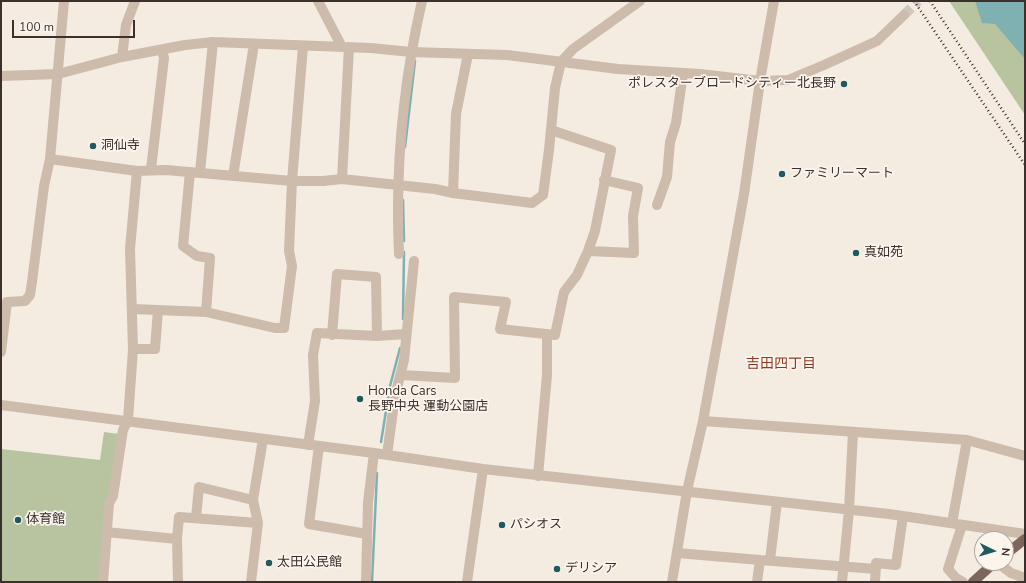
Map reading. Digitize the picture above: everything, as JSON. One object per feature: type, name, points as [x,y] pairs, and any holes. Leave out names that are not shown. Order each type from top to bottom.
[{"type":"main road","points":[[1014,548],[1025,539]]},
{"type":"main road","points":[[973,582],[985,571]]},
{"type":"street","points":[[1,352],[7,302],[25,301],[30,295],[37,253],[44,186],[50,159],[64,1]]},
{"type":"street","points":[[122,57],[126,25],[135,1]]},
{"type":"street","points":[[318,1],[346,47],[342,179]]},
{"type":"street","points":[[399,254],[405,97],[411,52],[422,1]]},
{"type":"street","points":[[50,159],[119,167],[137,171],[151,169],[200,172],[292,181],[323,181],[342,179],[532,203],[542,195],[555,88],[561,62],[573,49],[640,1]]},
{"type":"street","points":[[672,582],[687,491],[703,421],[744,194],[760,81],[774,1]]},
{"type":"street","points":[[1,76],[58,74],[122,57],[213,42],[346,47],[411,52],[507,55],[618,69],[683,73],[760,81],[788,80],[877,41],[904,15]]},
{"type":"street","points":[[200,172],[213,42]]},
{"type":"street","points":[[234,176],[254,44]]},
{"type":"street","points":[[133,309],[206,312],[275,328],[284,328],[292,266],[289,251],[292,181],[303,46]]},
{"type":"street","points":[[151,169],[164,58],[162,50]]},
{"type":"street","points":[[453,193],[456,114],[468,54]]},
{"type":"street","points":[[657,205],[667,177],[670,142],[676,123],[683,73]]},
{"type":"street","points":[[401,375],[455,378],[454,297],[506,302],[500,329],[555,335],[564,292],[576,275],[588,251],[595,231],[611,150],[551,130]]},
{"type":"street","points":[[103,582],[106,532],[110,503],[114,496],[123,430],[128,420],[133,349],[130,249],[137,171]]},
{"type":"street","points":[[190,172],[183,246],[197,256],[210,258],[206,312]]},
{"type":"street","points":[[588,251],[634,253],[633,216],[638,188],[604,180]]},
{"type":"street","points":[[387,455],[395,396],[401,375],[414,261]]},
{"type":"street","points":[[332,334],[337,274],[376,277],[377,336]]},
{"type":"street","points":[[133,349],[155,349],[158,310]]},
{"type":"street","points":[[308,445],[316,400],[313,355],[317,333],[377,336],[406,334]]},
{"type":"street","points":[[538,476],[547,375],[546,335]]},
{"type":"street","points":[[1,405],[128,420],[308,445],[374,452],[483,470],[687,491],[903,516],[1025,534]]},
{"type":"street","points":[[703,421],[967,440],[1025,456]]},
{"type":"street","points":[[842,582],[849,510],[853,432]]},
{"type":"street","points":[[251,582],[258,523],[253,500],[263,439]]},
{"type":"street","points":[[963,582],[948,569],[957,524],[967,440]]},
{"type":"street","points":[[319,446],[309,524],[367,534]]},
{"type":"street","points":[[366,582],[368,502],[374,452]]},
{"type":"street","points":[[467,582],[483,470]]},
{"type":"street","points":[[196,518],[199,486],[253,500]]},
{"type":"street","points":[[757,582],[765,560],[777,502]]},
{"type":"street","points":[[875,582],[876,563],[896,565],[903,516]]},
{"type":"street","points":[[178,582],[177,539],[179,517],[258,523]]},
{"type":"street","points":[[106,532],[177,539]]},
{"type":"street","points":[[677,553],[876,569]]},
{"type":"street","points":[[1008,571],[1025,578]]},
{"type":"green space","points":[[949,1],[1025,1],[1025,115]]},
{"type":"green space","points":[[104,432],[119,434],[99,582],[1,582],[1,449],[100,460]]},
{"type":"water","points":[[975,1],[1025,1],[1025,59],[995,24],[982,23]]},
{"type":"waterway","points":[[405,147],[415,61]]},
{"type":"waterway","points":[[403,200],[404,241]]},
{"type":"waterway","points":[[403,319],[404,252]]},
{"type":"waterway","points":[[381,442],[390,386],[400,348]]},
{"type":"waterway","points":[[372,582],[377,473]]},
{"type":"tunnel","points":[[904,15],[918,1]]},
{"type":"railway","points":[[914,1],[1025,165]]},
{"type":"railway","points":[[930,1],[1025,144]]},
{"type":"place","name":"ポレスターブロードシティー北長野","points":[[844,84]]},
{"type":"place","name":"洞仙寺","points":[[93,146]]},
{"type":"place","name":"ファミリーマート","points":[[782,174]]},
{"type":"place","name":"真如苑","points":[[856,253]]},
{"type":"place","name":"Honda Cars 長野中央 運動公園店","points":[[360,399]]},
{"type":"place","name":"体育館","points":[[18,520]]},
{"type":"place","name":"パシオス","points":[[502,525]]},
{"type":"place","name":"太田公民館","points":[[269,563]]},
{"type":"place","name":"デリシア","points":[[557,569]]},
{"type":"district","name":"吉田四丁目","points":[[781,365]]}]
